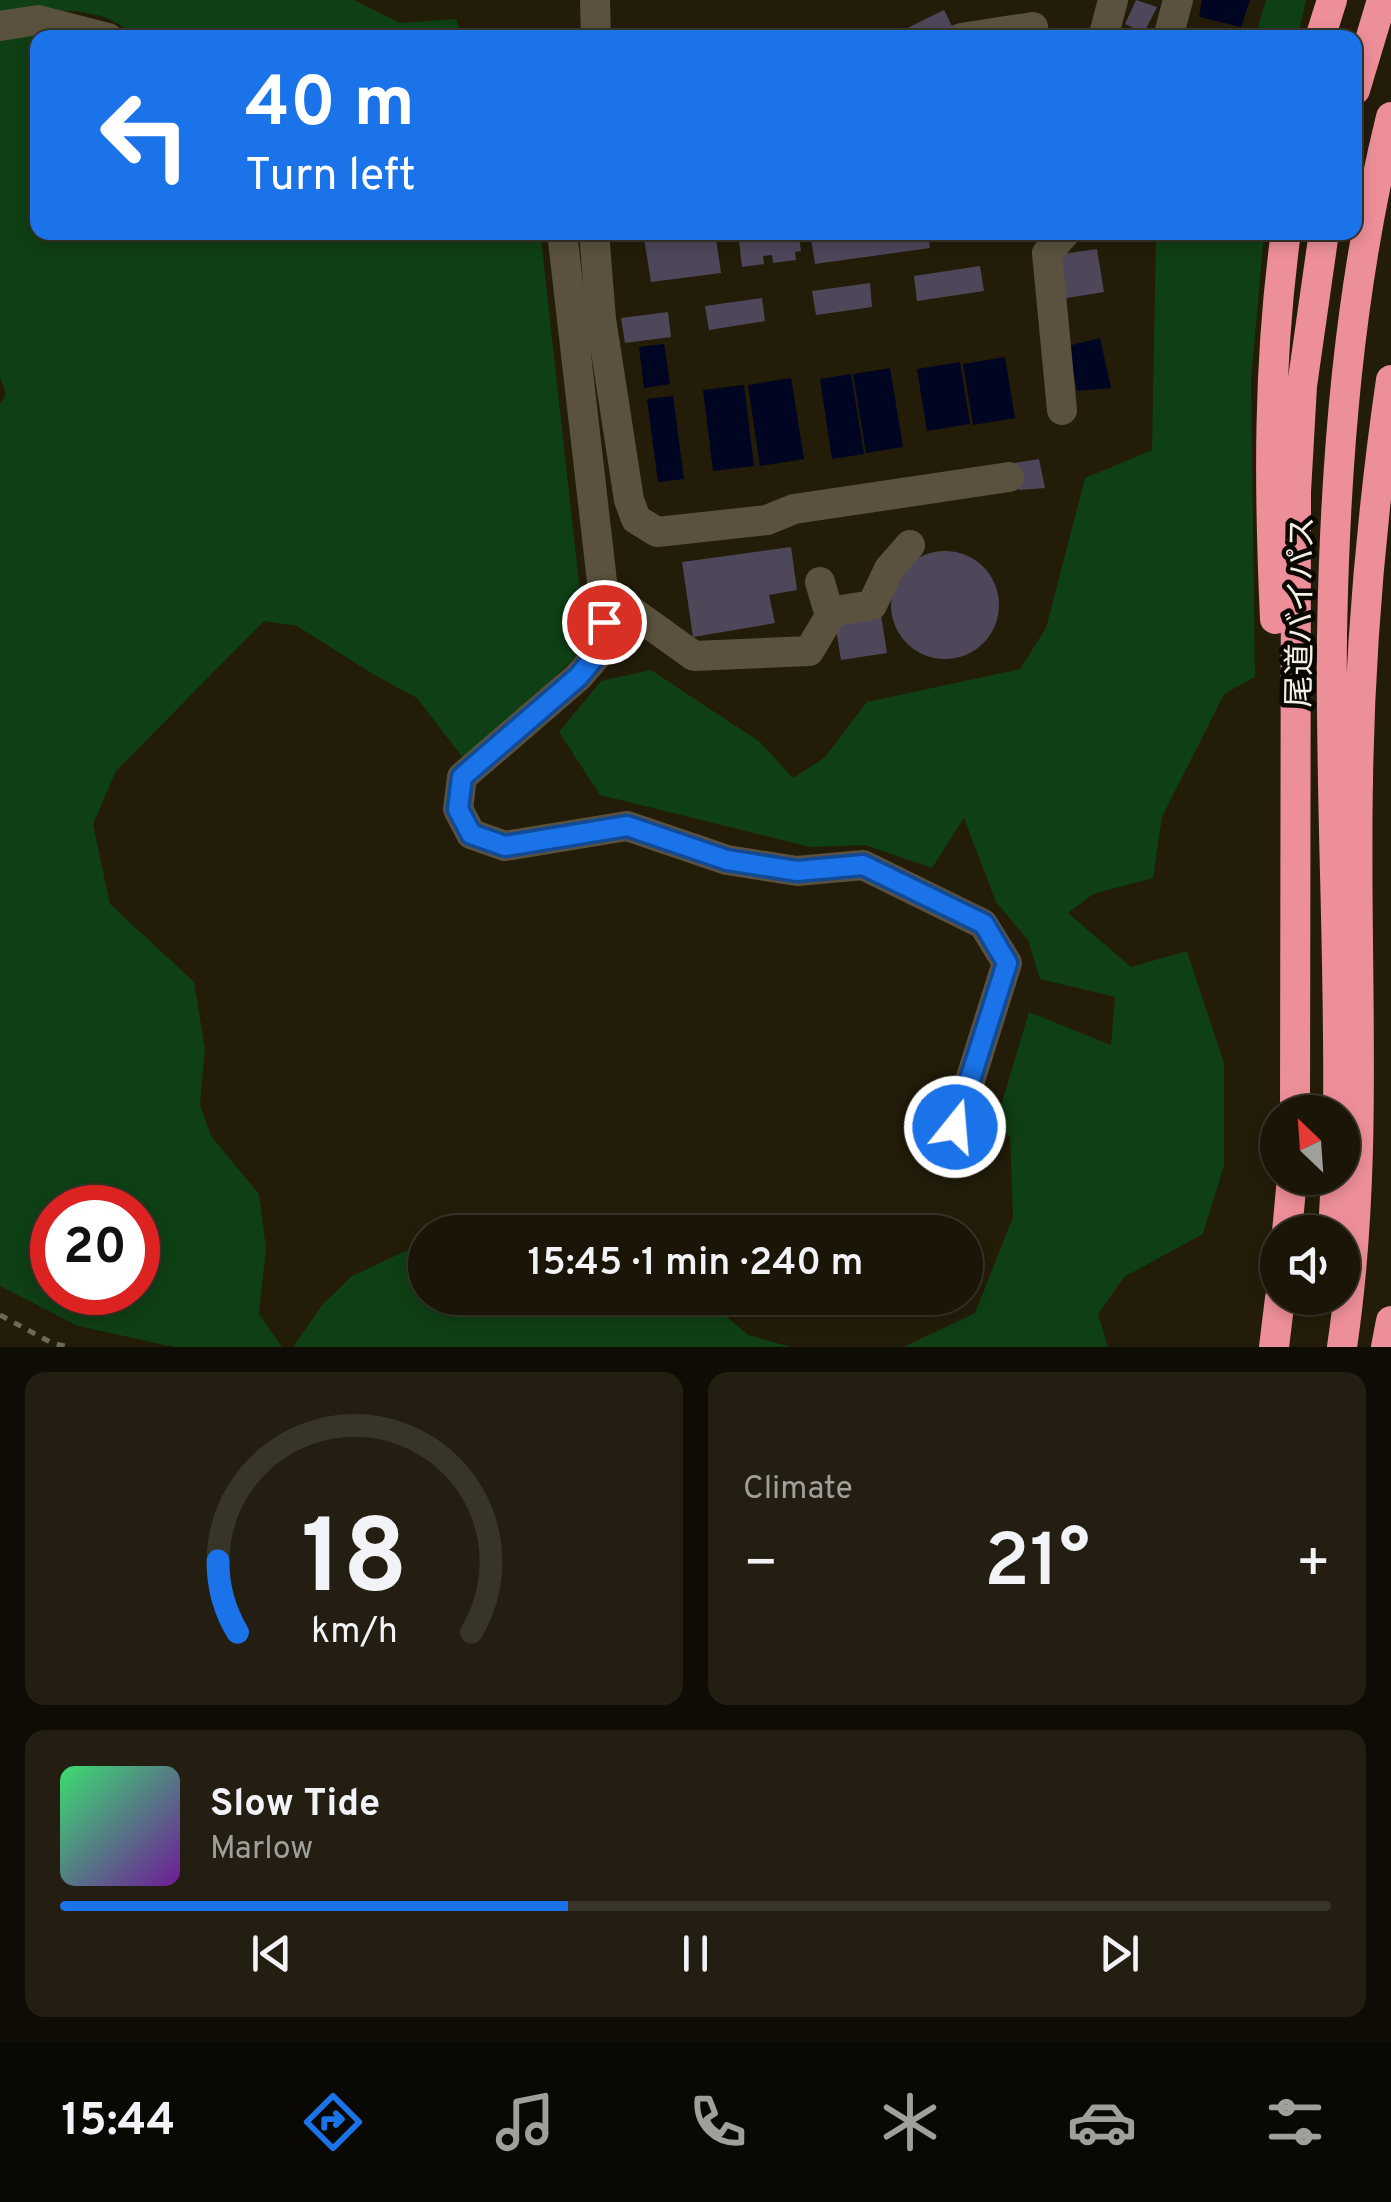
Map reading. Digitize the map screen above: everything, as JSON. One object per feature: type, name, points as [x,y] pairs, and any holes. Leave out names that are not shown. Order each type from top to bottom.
[{"type":"highway","points":[[1323,30],[1332,0]]},
{"type":"highway","points":[[1362,67],[1382,0]]},
{"type":"highway","name":"尾道バイパス","points":[[1338,1095],[1332,639],[1336,514],[1343,404],[1358,285],[1391,117]]},
{"type":"highway","points":[[1285,240],[1274,322],[1269,487],[1296,976]]},
{"type":"highway","name":"尾道バイパス","points":[[1295,1095],[1296,492],[1302,386],[1323,240]]},
{"type":"highway","points":[[1342,1347],[1352,1282],[1359,1186],[1358,779],[1373,504],[1391,380]]},
{"type":"highway","points":[[1274,1347],[1278,1315]]},
{"type":"highway","points":[[1324,1347],[1327,1315]]},
{"type":"highway","points":[[1386,1347],[1391,1321]]},
{"type":"street","points":[[595,0],[596,30]]},
{"type":"street","points":[[1105,30],[1113,0]]},
{"type":"street","points":[[1170,30],[1178,0]]},
{"type":"street","points":[[0,26],[38,20],[77,30]]},
{"type":"street","points":[[563,240],[602,590],[604,646],[578,677],[462,777],[458,809],[471,834],[505,846],[627,826],[727,860],[797,871],[863,865],[984,924],[1007,963],[945,1160]]},
{"type":"street","points":[[595,240],[601,319],[628,500],[636,519],[657,532],[767,520],[794,509],[1009,477]]},
{"type":"street","points":[[1058,240],[1047,252],[1062,410]]},
{"type":"street","points":[[830,612],[872,606],[888,569],[910,545]]},
{"type":"street","points":[[602,590],[694,656],[808,651],[830,616],[820,582]]},
{"type":"path","points":[[0,1315],[52,1344],[69,1347]]},
{"type":"green space","points":[[0,0],[354,0],[400,23],[456,19],[460,30],[126,30],[89,13],[0,14]]},
{"type":"green space","points":[[1266,0],[1306,0],[1300,30],[1257,30]]},
{"type":"green space","points":[[30,34],[30,240],[541,240],[586,647],[466,762],[417,698],[297,626],[264,621],[116,771],[93,824],[110,904],[194,982],[205,1049],[200,1105],[211,1136],[259,1194],[266,1248],[259,1314],[282,1347],[174,1347],[78,1326],[57,1315],[160,1315],[160,1185],[30,1185],[30,1301],[0,1286],[0,404],[6,394],[0,377],[0,37]]},
{"type":"green space","points":[[1156,240],[1263,240],[1251,381],[1255,677],[1224,694],[1162,817],[1153,878],[1093,894],[1068,913],[1131,967],[1187,951],[1224,1063],[1224,1165],[1203,1234],[1124,1277],[1098,1314],[1108,1347],[904,1347],[971,1315],[983,1315],[983,1293],[1013,1217],[1010,1136],[994,1129],[1029,1012],[1111,1045],[1115,997],[1040,979],[1028,940],[996,902],[964,818],[932,868],[865,845],[810,847],[600,795],[559,732],[601,681],[651,670],[760,742],[793,778],[824,758],[867,702],[1020,669],[1046,628],[1085,478],[1152,450]]},
{"type":"green space","points":[[408,1250],[408,1315],[725,1315],[748,1335],[791,1347],[293,1347],[322,1305],[352,1276]]},
{"type":"water","points":[[1202,0],[1250,0],[1241,27],[1199,17]]},
{"type":"water","points":[[1100,338],[1111,388],[1077,391],[1068,346]]},
{"type":"water","points":[[664,344],[670,384],[644,388],[639,347]]},
{"type":"water","points":[[1005,357],[1015,418],[973,425],[963,364]]},
{"type":"water","points":[[960,362],[970,424],[927,431],[917,369]]},
{"type":"water","points":[[890,368],[903,447],[866,453],[853,374]]},
{"type":"water","points":[[851,374],[864,454],[832,459],[820,379]]},
{"type":"water","points":[[791,378],[804,459],[760,466],[748,385]]},
{"type":"water","points":[[744,385],[754,466],[713,471],[703,390]]},
{"type":"water","points":[[673,396],[684,479],[658,482],[647,399]]},
{"type":"building","points":[[1136,0],[1157,7],[1146,30],[1125,24]]},
{"type":"building","points":[[944,10],[954,30],[903,30]]},
{"type":"building","points":[[644,240],[716,240],[721,273],[651,282]]},
{"type":"building","points":[[739,240],[799,240],[801,251],[795,252],[796,260],[773,263],[772,255],[763,256],[764,264],[742,267]]},
{"type":"building","points":[[811,240],[929,240],[930,248],[815,264]]},
{"type":"building","points":[[1097,249],[1104,292],[1061,299],[1054,255]]},
{"type":"building","points":[[980,266],[984,291],[917,301],[914,276]]},
{"type":"building","points":[[870,283],[872,307],[816,315],[812,291]]},
{"type":"building","points":[[762,298],[765,321],[709,330],[705,306]]},
{"type":"building","points":[[668,312],[671,337],[625,343],[621,318]]},
{"type":"building","points":[[1039,459],[1045,488],[1019,490],[1015,463]]},
{"type":"building","points":[[791,547],[797,590],[769,595],[775,623],[693,637],[682,562]]},
{"type":"building","points":[[945,551],[966,555],[983,567],[995,584],[999,605],[995,626],[983,643],[966,655],[945,659],[924,655],[907,643],[895,626],[891,605],[895,584],[907,567],[924,555]]},
{"type":"building","points":[[881,615],[887,653],[841,660],[835,623]]},
{"type":"route","points":[[604,622],[604,646],[578,677],[462,777],[458,809],[471,834],[505,846],[627,826],[727,860],[797,871],[863,865],[984,924],[1007,963],[955,1127]]}]
